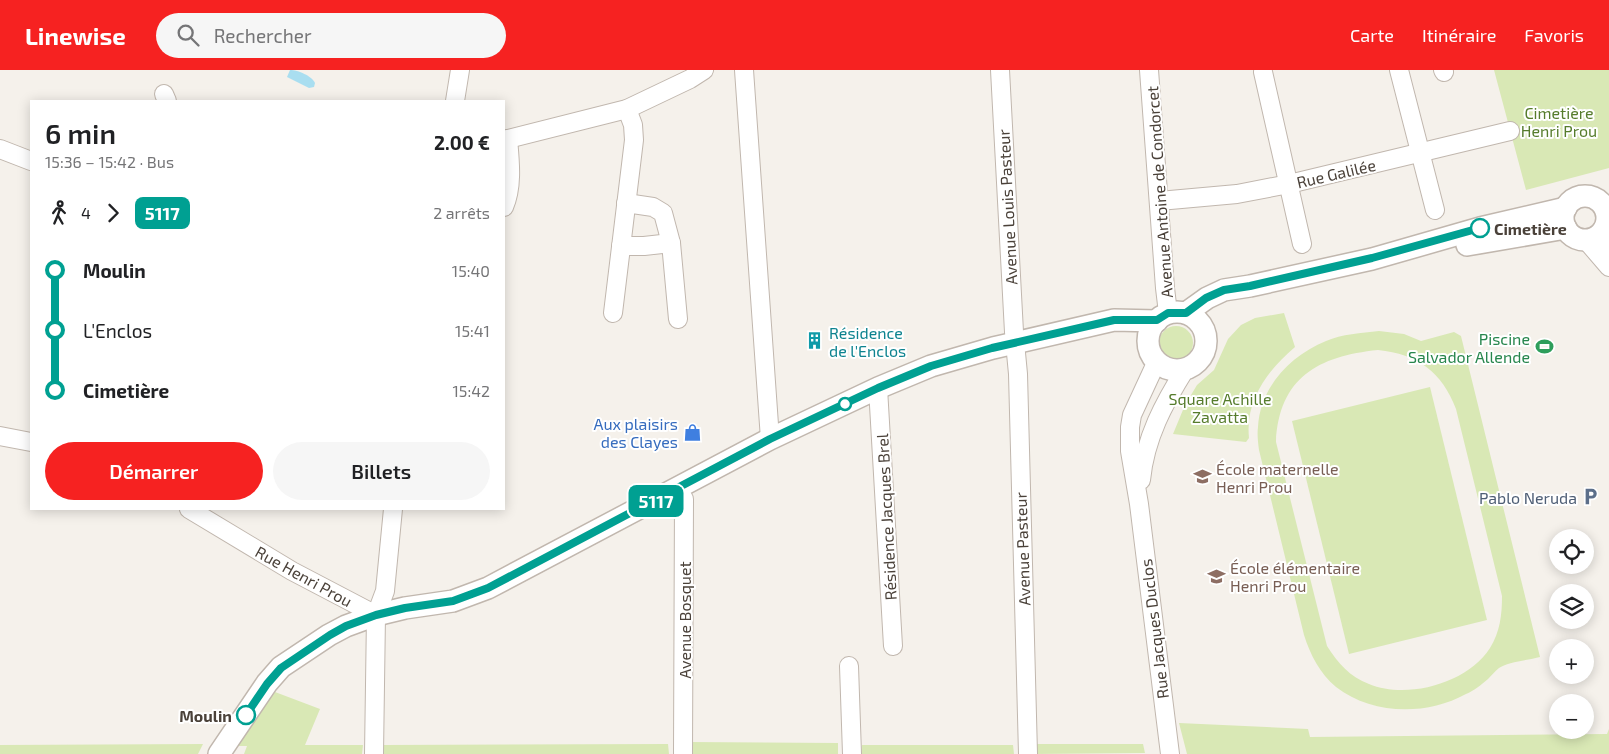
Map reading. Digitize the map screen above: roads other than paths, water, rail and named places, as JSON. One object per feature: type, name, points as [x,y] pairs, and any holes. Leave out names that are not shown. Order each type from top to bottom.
[{"type":"street","points":[[455,100],[460,70]]},
{"type":"street","points":[[744,70],[770,439]]},
{"type":"street","name":"Avenue Louis Pasteur","points":[[1000,70],[1015,344]]},
{"type":"street","name":"Avenue Antoine de Condorcet","points":[[1149,70],[1165,288],[1170,316]]},
{"type":"street","points":[[1399,70],[1435,210]]},
{"type":"street","points":[[1263,72],[1302,244]]},
{"type":"street","points":[[505,205],[511,168],[506,139],[627,109],[694,73]]},
{"type":"street","points":[[613,314],[634,140],[633,125],[627,109]]},
{"type":"street","name":"Rue Galilée","points":[[1159,200],[1237,194],[1289,184],[1510,131]]},
{"type":"street","points":[[0,149],[30,161]]},
{"type":"street","points":[[1601,227],[1571,234],[1566,218],[1575,198],[1589,196],[1602,198],[1604,207],[1601,227],[1609,267]]},
{"type":"street","points":[[626,203],[653,207],[663,213],[671,243],[678,319]]},
{"type":"street","points":[[1153,352],[1149,336],[1170,316],[1224,290],[1566,218]]},
{"type":"street","points":[[1601,227],[1609,257]]},
{"type":"street","points":[[621,246],[671,243]]},
{"type":"street","points":[[1204,328],[1209,318],[1217,309],[1250,286]]},
{"type":"street","points":[[218,754],[267,684],[281,668],[346,626],[376,615],[405,608],[453,601],[488,588],[770,439],[878,388],[931,366],[1114,320],[1170,316],[1193,317],[1204,328],[1206,348],[1202,357],[1195,364],[1178,370],[1170,369],[1153,352],[1114,320]]},
{"type":"street","name":"Avenue Pasteur","points":[[1015,344],[1018,374],[1028,754]]},
{"type":"street","name":"Rue Jacques Duclos","points":[[1153,352],[1132,415],[1130,451],[1139,504],[1170,754]]},
{"type":"street","name":"Rue Jacques Duclos","points":[[1139,504],[1142,464],[1148,443],[1155,423],[1169,395],[1186,368]]},
{"type":"street","name":"Résidence Jacques Brel","points":[[878,388],[893,646]]},
{"type":"street","points":[[0,436],[30,442]]},
{"type":"street","name":"Avenue Bosquet","points":[[678,489],[684,499],[683,754]]},
{"type":"street","name":"Rue Henri Prou","points":[[192,510],[292,571],[376,615]]},
{"type":"street","points":[[374,754],[376,615],[385,591],[394,510]]},
{"type":"street","points":[[850,666],[852,754]]},
{"type":"water","points":[[290,70],[301,72],[308,76],[315,83],[314,87],[309,88],[287,77]]},
{"type":"place","name":"Cimetière","points":[[1480,228]]},
{"type":"place","name":"Résidence de l'Enclos","points":[[815,341]]},
{"type":"place","name":"Piscine Salvador Allende","points":[[1544,347]]},
{"type":"place","name":"Aux plaisirs des Clayes","points":[[692,432]]},
{"type":"place","name":"École maternelle Henri Prou","points":[[1202,477]]},
{"type":"place","name":"Pablo Neruda","points":[[1591,497]]},
{"type":"place","name":"École élémentaire Henri Prou","points":[[1216,576]]},
{"type":"place","name":"Moulin","points":[[246,715]]},
{"type":"park label","name":"Cimetière Henri Prou","points":[[1559,121]]},
{"type":"park label","name":"Square Achille Zavatta","points":[[1220,407]]}]
